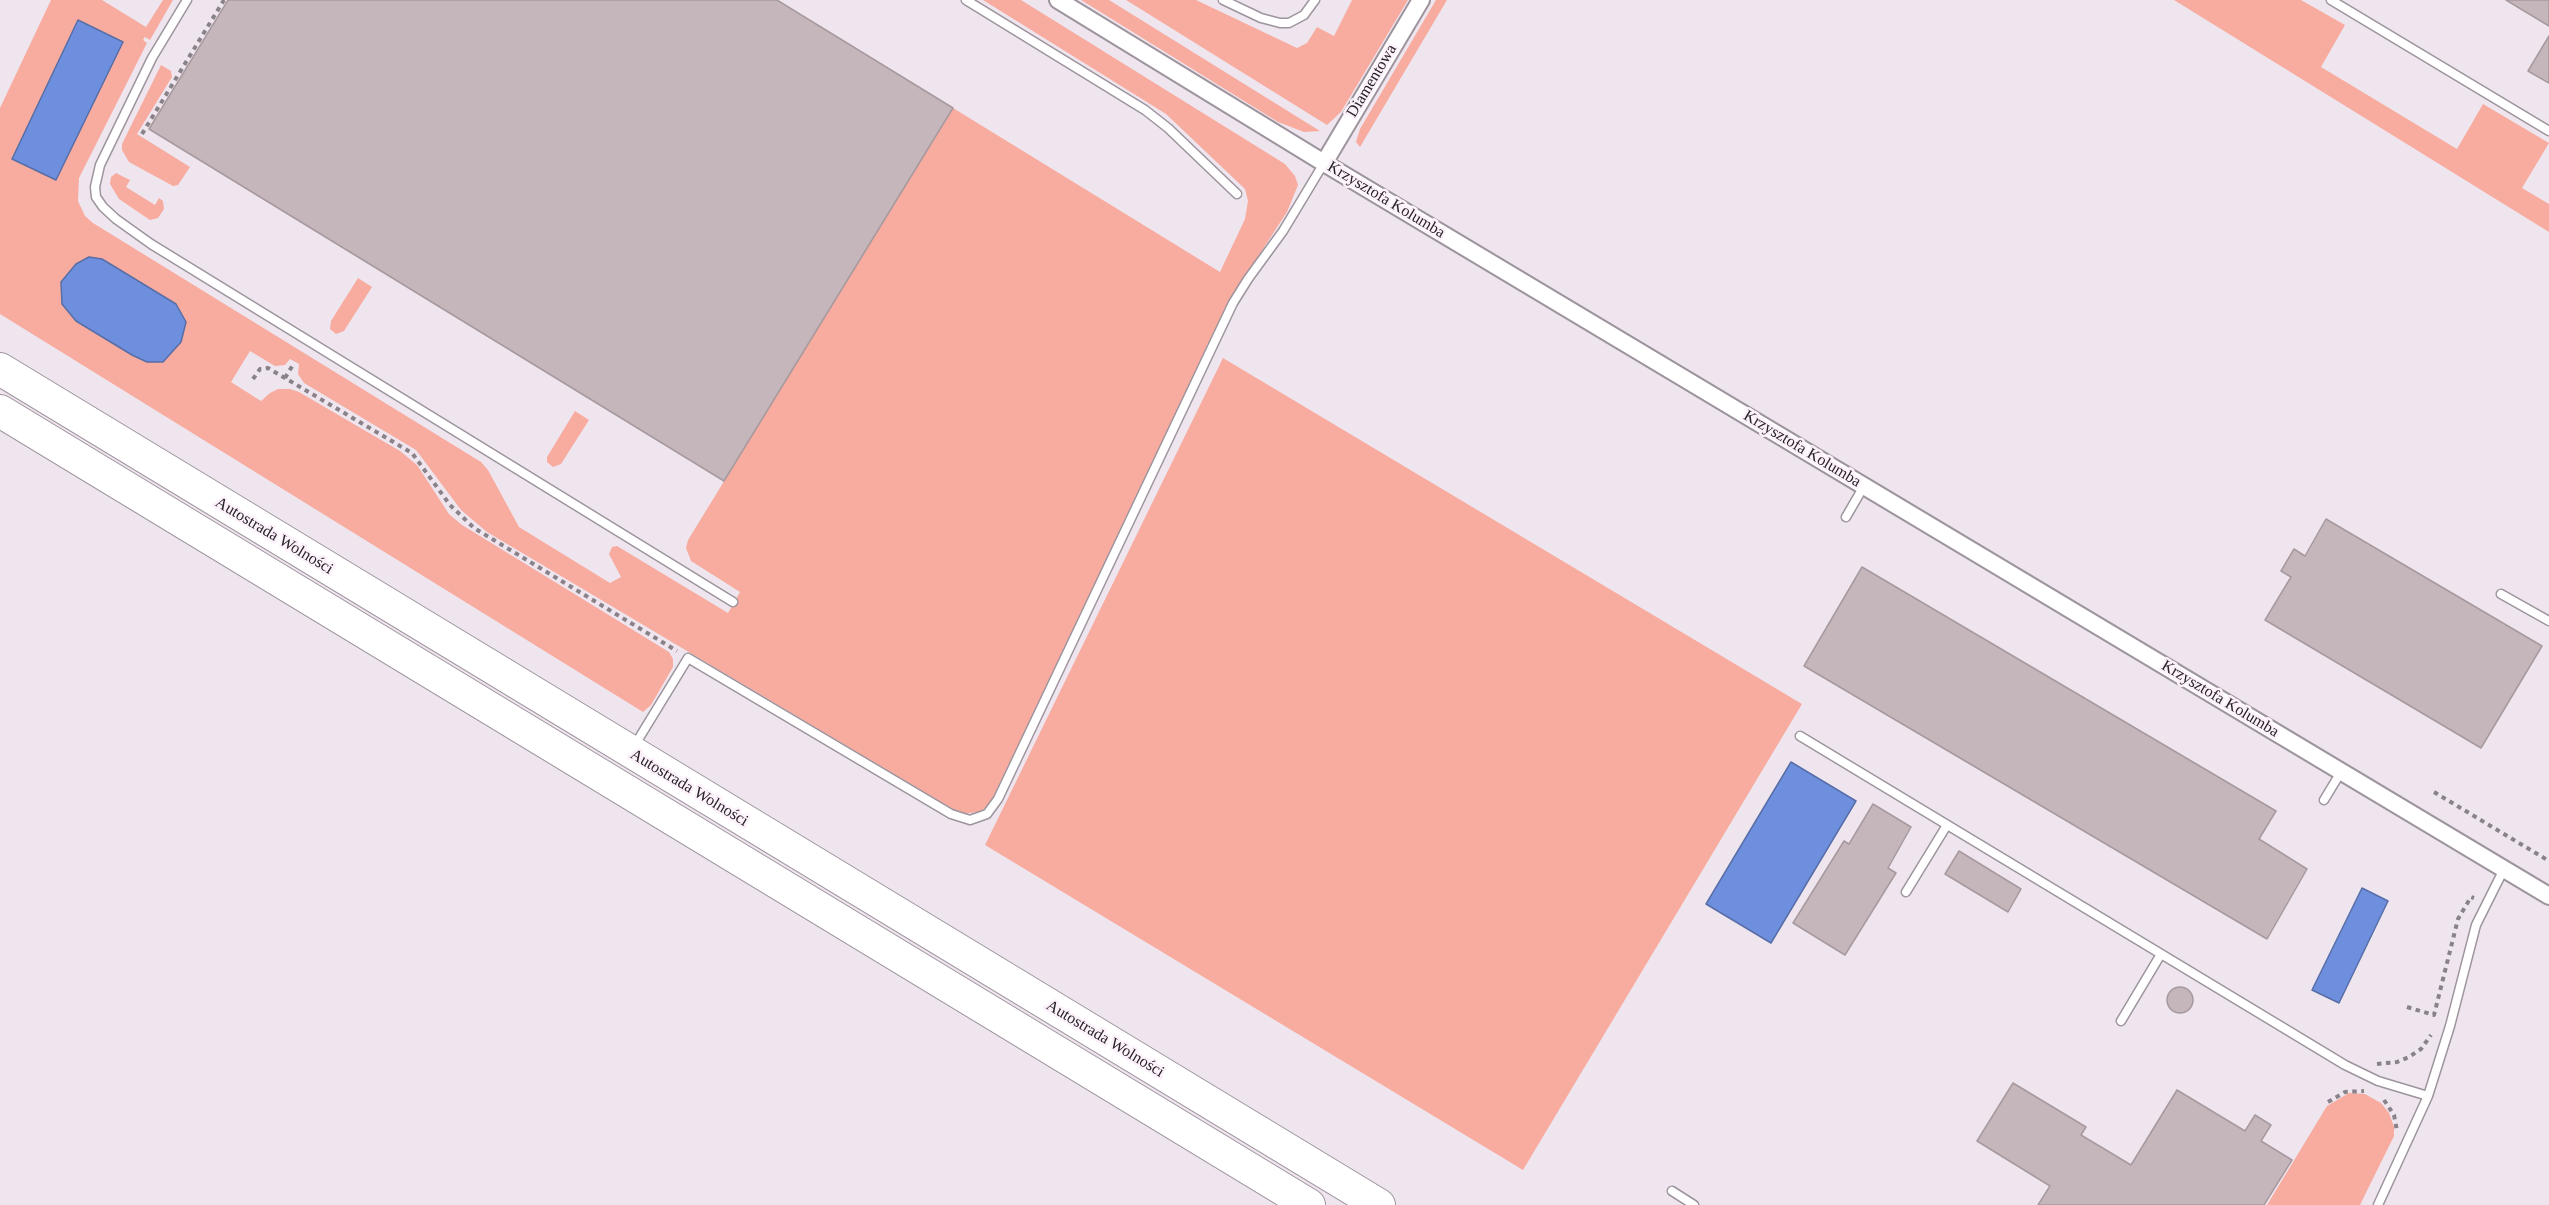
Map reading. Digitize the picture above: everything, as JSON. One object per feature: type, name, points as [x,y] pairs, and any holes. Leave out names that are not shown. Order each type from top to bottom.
[{"type":"highway","name":"Autostrada Wolności","points":[[0,369],[1379,1205]]},
{"type":"highway","points":[[0,411],[1309,1205]]},
{"type":"street","name":"Krzysztofa Kolumba","points":[[1058,0],[1324,163],[2549,896]]},
{"type":"street","name":"Diamentowa","points":[[1324,163],[1421,0]]},
{"type":"lane","points":[[187,0],[152,58],[100,165],[94,187],[96,197],[103,207],[124,226],[151,244],[733,602]]},
{"type":"lane","points":[[966,0],[1145,111],[1168,128],[1237,194]]},
{"type":"lane","points":[[1223,0],[1261,18],[1280,23],[1289,23],[1304,15],[1315,0]]},
{"type":"lane","points":[[2331,0],[2549,130]]},
{"type":"lane","points":[[631,752],[688,658],[951,814],[970,819],[987,814],[998,799],[1233,303],[1283,231],[1324,163]]},
{"type":"lane","points":[[1846,517],[1864,486]]},
{"type":"lane","points":[[2501,594],[2549,621]]},
{"type":"lane","points":[[1800,736],[2355,1071],[2378,1081],[2428,1096]]},
{"type":"lane","points":[[2324,800],[2341,772]]},
{"type":"lane","points":[[1906,892],[1947,825]]},
{"type":"lane","points":[[2378,1205],[2428,1096],[2450,1026],[2472,938],[2486,902],[2504,869]]},
{"type":"lane","points":[[2121,1021],[2161,954]]},
{"type":"lane","points":[[1672,1191],[1694,1205]]},
{"type":"path","points":[[142,134],[224,0]]},
{"type":"path","points":[[285,378],[294,363]]},
{"type":"path","points":[[253,379],[257,372],[264,368],[412,453],[450,505],[474,528],[688,658]]},
{"type":"path","points":[[2434,792],[2549,861]]},
{"type":"path","points":[[2369,1063],[2395,1064],[2421,1049],[2435,1026],[2434,1015],[2458,919],[2471,897],[2486,902]]},
{"type":"path","points":[[2407,1008],[2434,1015]]},
{"type":"path","points":[[2328,1102],[2344,1092],[2368,1092]]},
{"type":"path","points":[[2378,1098],[2384,1101],[2395,1118],[2395,1139]]},
{"type":"shaded area","points":[[51,0],[102,0],[146,27],[163,0],[173,0],[150,40],[145,37],[143,40],[147,43],[79,178],[78,201],[85,216],[481,462],[488,470],[519,527],[610,583],[621,577],[609,554],[612,547],[617,546],[728,613],[740,592],[691,561],[686,548],[688,540],[953,108],[1220,272],[1245,219],[1248,201],[1245,189],[1166,114],[983,0],[1021,0],[1285,164],[1295,176],[1298,185],[1287,212],[1229,301],[990,804],[980,812],[961,814],[487,532],[461,510],[416,450],[304,383],[298,374],[299,364],[290,359],[285,365],[275,366],[250,351],[231,382],[261,401],[278,389],[299,392],[400,451],[417,465],[449,514],[462,525],[669,652],[673,659],[673,667],[651,705],[643,712],[0,314],[0,108]]},
{"type":"shaded area","points":[[1081,0],[1109,0],[1320,131],[1304,132],[1278,122]]},
{"type":"shaded area","points":[[1126,0],[1196,0],[1297,48],[1307,43],[1317,27],[1334,36],[1352,0],[1408,0],[1341,112],[1327,125]]},
{"type":"shaded area","points":[[1436,0],[1447,0],[1360,147],[1356,142],[1360,129]]},
{"type":"shaded area","points":[[2174,0],[2301,0],[2345,25],[2321,67],[2457,149],[2483,104],[2549,143],[2522,188],[2549,204],[2549,232]]},
{"type":"shaded area","points":[[161,65],[171,71],[172,77],[137,134],[190,167],[178,185],[173,186],[129,162],[122,150],[122,144]]},
{"type":"shaded area","points":[[116,173],[130,180],[126,187],[155,205],[159,198],[163,201],[164,209],[158,218],[150,220],[119,199],[110,184],[111,177]]},
{"type":"shaded area","points":[[358,278],[372,287],[344,331],[336,334],[330,329],[331,321]]},
{"type":"shaded area","points":[[1223,358],[1802,704],[1523,1170],[985,845]]},
{"type":"shaded area","points":[[575,411],[589,420],[561,464],[553,467],[547,462],[547,457]]},
{"type":"shaded area","points":[[2349,1093],[2365,1094],[2381,1103],[2389,1113],[2394,1127],[2394,1136],[2360,1205],[2267,1205],[2327,1106]]},
{"type":"water","points":[[78,20],[123,42],[56,180],[12,159]]},
{"type":"water","points":[[89,257],[102,259],[176,304],[186,322],[181,342],[163,362],[147,362],[132,355],[76,321],[62,304],[61,282],[76,264]]},
{"type":"water","points":[[1791,762],[1856,801],[1771,943],[1706,904]]},
{"type":"water","points":[[2362,888],[2388,901],[2339,1003],[2312,990]]},
{"type":"building","points":[[228,0],[777,0],[953,108],[724,481],[149,129]]},
{"type":"building","points":[[2506,0],[2549,0],[2549,26]]},
{"type":"building","points":[[2549,36],[2549,83],[2528,71]]},
{"type":"building","points":[[2326,519],[2542,646],[2481,748],[2265,620],[2291,577],[2281,571],[2294,549],[2305,556]]},
{"type":"building","points":[[1862,567],[2276,811],[2259,839],[2307,869],[2267,939],[1804,666]]},
{"type":"building","points":[[1873,804],[1911,827],[1888,868],[1896,873],[1845,955],[1793,923],[1844,841],[1849,844]]},
{"type":"building","points":[[1959,851],[2021,889],[2008,912],[1945,874]]},
{"type":"building","points":[[2180,987],[2189,991],[2193,1000],[2189,1009],[2180,1013],[2171,1009],[2167,1000],[2171,991]]},
{"type":"building","points":[[2013,1083],[2086,1127],[2081,1135],[2131,1165],[2177,1090],[2245,1131],[2255,1115],[2271,1125],[2261,1141],[2292,1160],[2264,1205],[2038,1205],[2050,1186],[1977,1141]]}]
